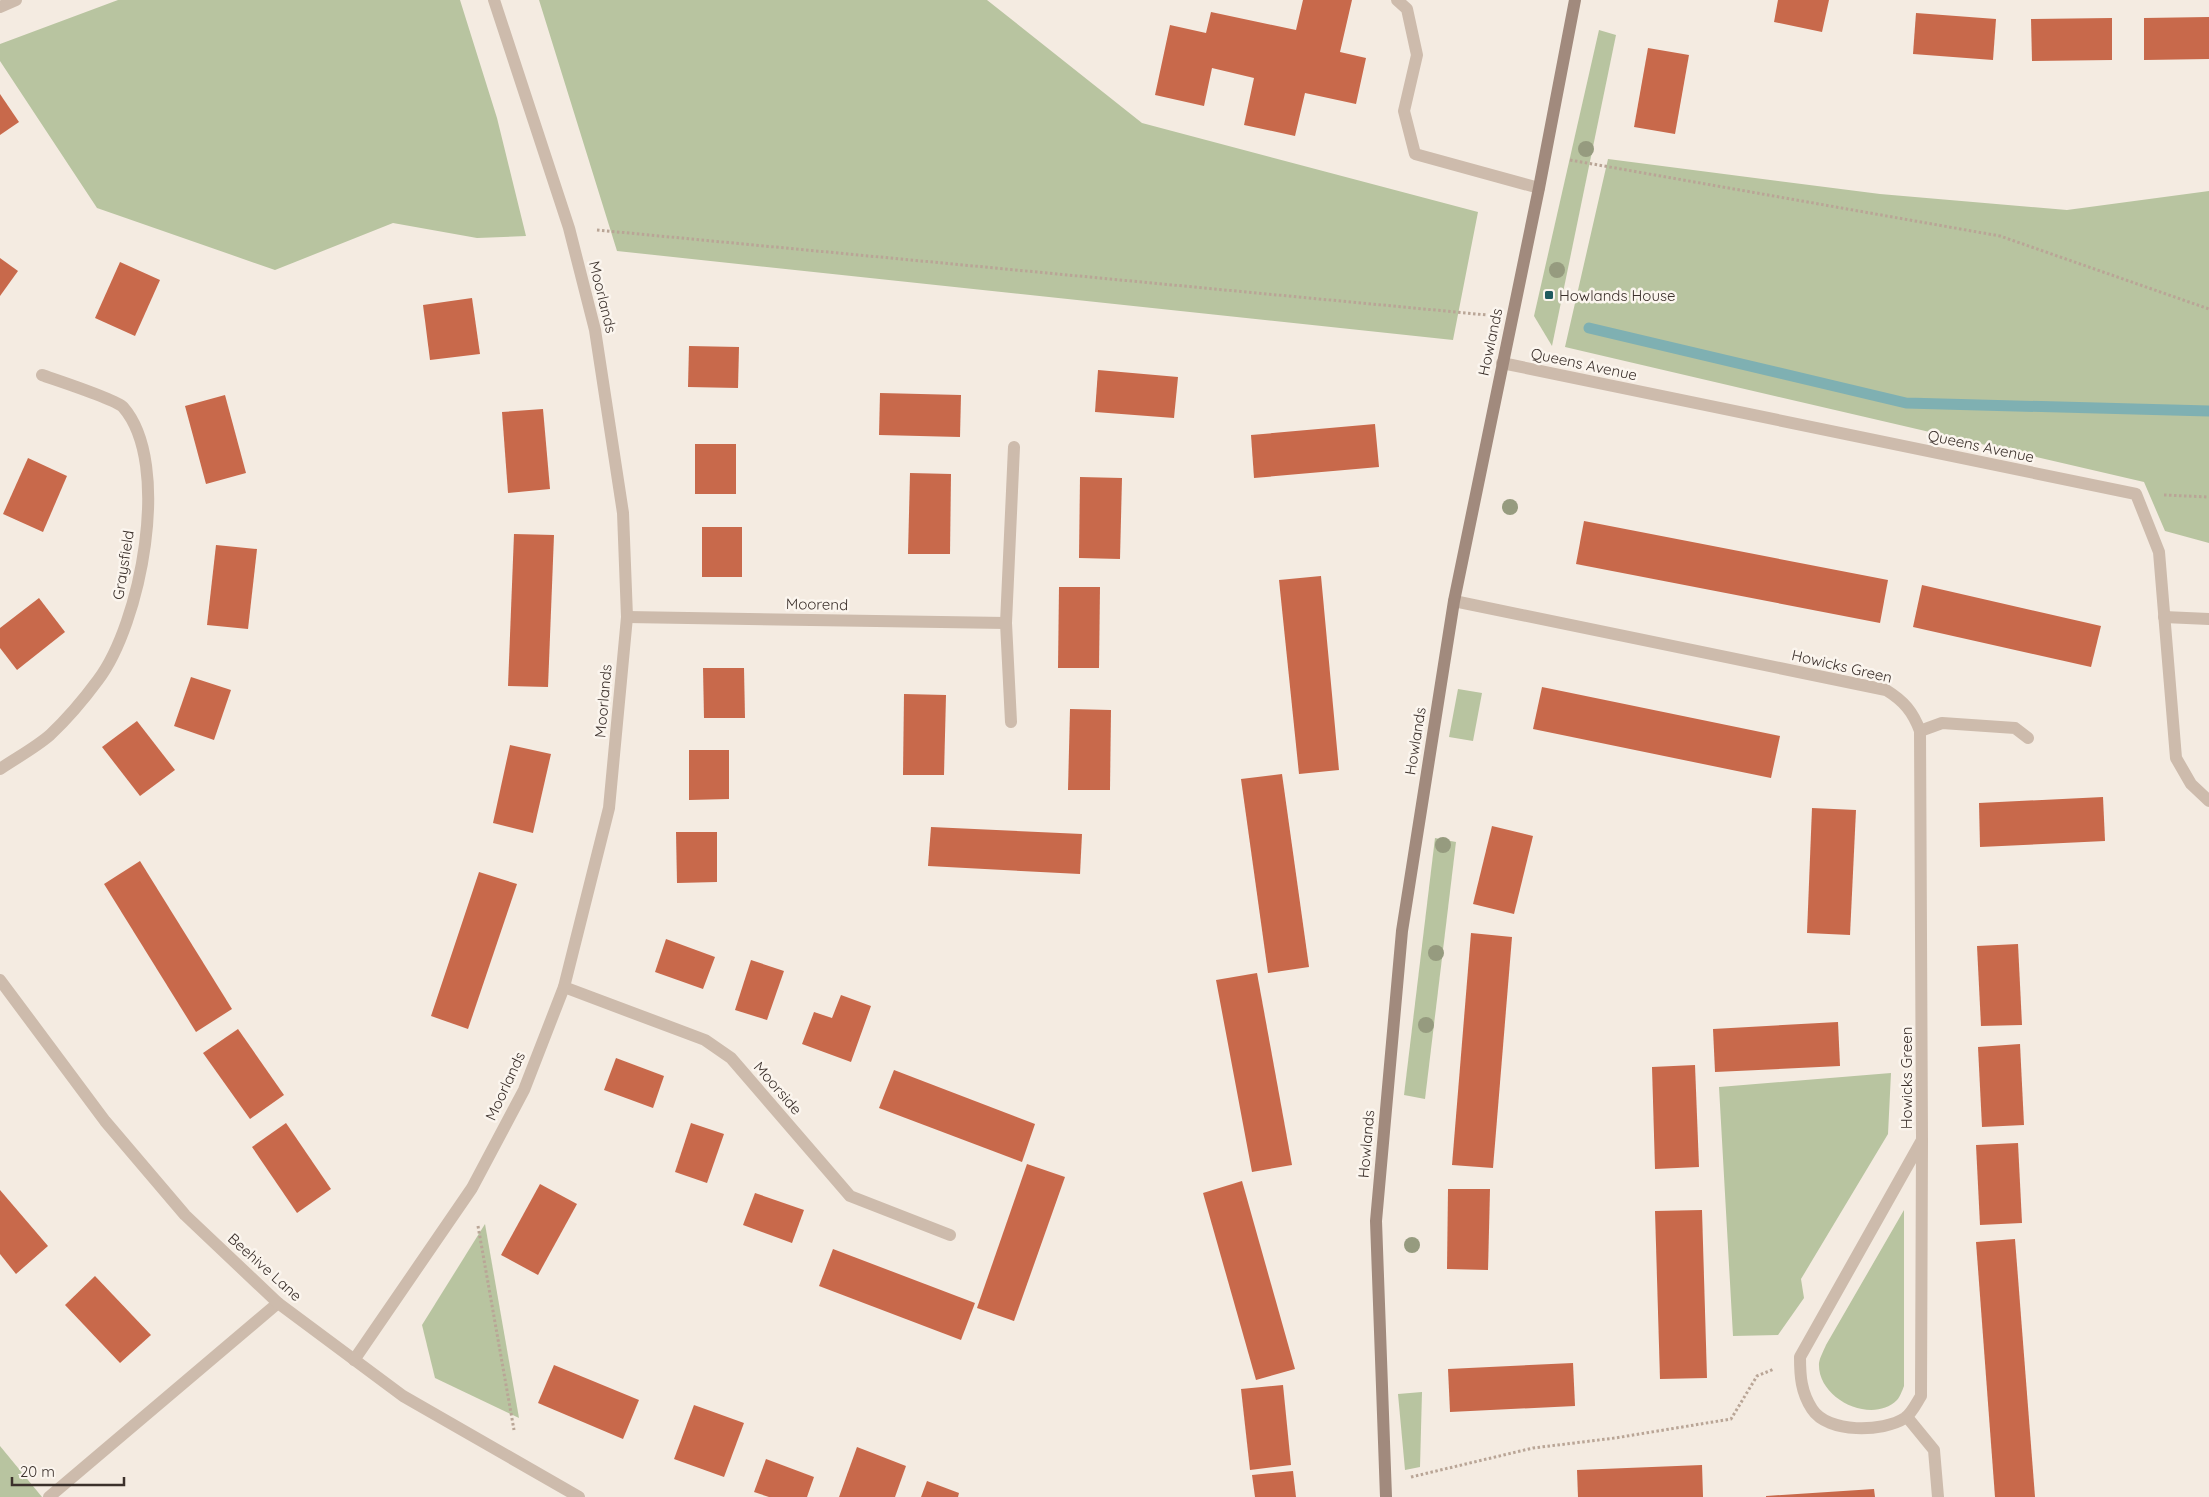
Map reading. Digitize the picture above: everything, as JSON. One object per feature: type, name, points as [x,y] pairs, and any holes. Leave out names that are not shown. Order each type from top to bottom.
[{"type":"street","name":"Moorlands","points":[[354,1360],[472,1188],[524,1090],[564,987],[609,808],[627,617],[623,512],[595,330],[569,228],[494,0]]},
{"type":"street","points":[[1397,0],[1406,9],[1417,55],[1404,111],[1415,154],[1539,188]]},
{"type":"street","name":"Howlands","points":[[1386,1497],[1376,1221],[1402,931],[1454,601],[1539,188],[1575,0]]},
{"type":"street","name":"Queens Avenue","points":[[1502,363],[2136,494]]},
{"type":"street","name":"Graysfield","points":[[0,769],[50,735],[98,679],[117,647],[132,610],[145,551],[148,489],[142,438],[122,406],[42,375]]},
{"type":"street","points":[[1011,722],[1006,624],[1014,447]]},
{"type":"street","points":[[2136,494],[2158,552],[2176,758],[2191,784],[2209,801]]},
{"type":"street","name":"Howicks Green","points":[[1454,601],[1886,690],[1903,700],[1915,717],[1920,731],[1922,1140],[1921,1396],[1907,1417],[1888,1426],[1862,1429],[1832,1423],[1813,1411],[1800,1386],[1800,1357],[1922,1140]]},
{"type":"street","name":"Moorend","points":[[627,617],[1006,624]]},
{"type":"street","points":[[2164,617],[2209,619]]},
{"type":"street","points":[[1920,731],[1942,723],[2016,728],[2028,738]]},
{"type":"street","name":"Beehive Lane","points":[[0,980],[105,1121],[184,1215],[278,1303],[402,1396],[579,1497]]},
{"type":"street","name":"Moorside","points":[[564,987],[705,1040],[731,1058],[850,1196],[950,1235]]},
{"type":"street","points":[[49,1497],[278,1303]]},
{"type":"street","points":[[1907,1417],[1934,1450],[1938,1497]]},
{"type":"path","points":[[1544,156],[2000,236],[2209,308]]},
{"type":"path","points":[[569,228],[1512,317]]},
{"type":"path","points":[[2136,494],[2209,497]]},
{"type":"path","points":[[472,1188],[520,1465]]},
{"type":"path","points":[[1384,1481],[1426,1474],[1533,1448],[1615,1438],[1731,1418],[1757,1376],[1800,1357]]},
{"type":"green space","points":[[118,0],[460,0],[497,118],[526,236],[477,238],[393,223],[275,270],[97,208],[0,61],[0,44]]},
{"type":"green space","points":[[539,0],[987,0],[1142,123],[1478,212],[1453,340],[617,251]]},
{"type":"green space","points":[[1599,30],[1616,35],[1552,346],[1534,316]]},
{"type":"green space","points":[[1608,159],[1880,194],[2067,210],[2209,191],[2209,543],[2165,531],[2144,482],[1565,347]]},
{"type":"green space","points":[[1458,689],[1482,693],[1473,741],[1449,737]]},
{"type":"green space","points":[[1435,838],[1456,842],[1425,1099],[1404,1095]]},
{"type":"green space","points":[[1891,1073],[1888,1134],[1801,1279],[1804,1298],[1778,1335],[1733,1336],[1719,1087]]},
{"type":"green space","points":[[1904,1210],[1904,1386],[1898,1399],[1886,1407],[1874,1410],[1861,1409],[1836,1397],[1827,1387],[1821,1376],[1819,1363],[1826,1345]]},
{"type":"green space","points":[[485,1224],[519,1418],[435,1378],[422,1325]]},
{"type":"green space","points":[[1422,1392],[1420,1467],[1405,1470],[1398,1394]]},
{"type":"green space","points":[[0,1446],[42,1497],[0,1497]]},
{"type":"building","points":[[1303,0],[1352,0],[1340,52],[1366,58],[1356,104],[1305,93],[1295,136],[1244,125],[1254,78],[1212,68],[1204,106],[1155,95],[1170,25],[1206,33],[1211,12],[1296,30]]},
{"type":"building","points":[[1778,0],[1829,0],[1822,32],[1774,22]]},
{"type":"building","points":[[1916,13],[1996,19],[1993,60],[1913,54]]},
{"type":"building","points":[[2209,17],[2209,59],[2144,60],[2144,18]]},
{"type":"building","points":[[2112,18],[2112,60],[2032,61],[2031,19]]},
{"type":"building","points":[[1648,48],[1689,55],[1675,134],[1634,127]]},
{"type":"building","points":[[0,94],[19,122],[0,135]]},
{"type":"building","points":[[0,258],[18,271],[0,296]]},
{"type":"building","points":[[120,262],[160,280],[135,336],[95,318]]},
{"type":"building","points":[[472,298],[480,354],[430,360],[423,305]]},
{"type":"building","points":[[689,346],[739,347],[738,388],[688,387]]},
{"type":"building","points":[[1098,370],[1178,377],[1174,418],[1095,412]]},
{"type":"building","points":[[880,393],[961,395],[960,437],[879,435]]},
{"type":"building","points":[[225,395],[246,473],[206,484],[185,406]]},
{"type":"building","points":[[543,409],[550,489],[508,493],[502,412]]},
{"type":"building","points":[[1375,424],[1379,467],[1254,478],[1251,435]]},
{"type":"building","points":[[695,444],[736,444],[736,494],[695,494]]},
{"type":"building","points":[[28,458],[67,476],[43,532],[3,514]]},
{"type":"building","points":[[910,473],[951,474],[950,554],[908,554]]},
{"type":"building","points":[[1080,477],[1122,478],[1120,559],[1079,558]]},
{"type":"building","points":[[1584,521],[1888,580],[1880,623],[1576,564]]},
{"type":"building","points":[[702,527],[742,527],[742,577],[702,577]]},
{"type":"building","points":[[514,534],[554,535],[548,687],[508,686]]},
{"type":"building","points":[[216,545],[257,549],[248,629],[207,625]]},
{"type":"building","points":[[1321,576],[1339,770],[1299,774],[1279,580]]},
{"type":"building","points":[[1922,585],[2101,626],[2091,667],[1913,627]]},
{"type":"building","points":[[1059,587],[1100,587],[1099,668],[1058,668]]},
{"type":"building","points":[[39,598],[65,632],[17,670],[0,648],[0,628]]},
{"type":"building","points":[[703,668],[744,668],[745,718],[704,718]]},
{"type":"building","points":[[191,677],[231,690],[214,740],[174,726]]},
{"type":"building","points":[[1542,687],[1780,736],[1771,778],[1533,729]]},
{"type":"building","points":[[904,694],[946,695],[944,775],[903,775]]},
{"type":"building","points":[[1070,709],[1111,710],[1110,790],[1068,790]]},
{"type":"building","points":[[137,721],[175,770],[140,796],[102,747]]},
{"type":"building","points":[[510,745],[551,754],[533,833],[493,823]]},
{"type":"building","points":[[689,750],[729,750],[729,799],[689,800]]},
{"type":"building","points":[[1282,774],[1309,967],[1268,973],[1241,779]]},
{"type":"building","points":[[2103,797],[2105,841],[1980,847],[1979,803]]},
{"type":"building","points":[[1812,808],[1856,810],[1850,935],[1807,933]]},
{"type":"building","points":[[1492,826],[1533,836],[1514,914],[1473,904]]},
{"type":"building","points":[[931,827],[1082,834],[1080,874],[928,866]]},
{"type":"building","points":[[676,832],[717,832],[717,882],[677,883]]},
{"type":"building","points":[[140,861],[232,1009],[196,1032],[104,884]]},
{"type":"building","points":[[479,872],[517,884],[468,1029],[431,1016]]},
{"type":"building","points":[[1471,933],[1512,937],[1493,1168],[1452,1165]]},
{"type":"building","points":[[666,939],[715,957],[703,989],[655,972]]},
{"type":"building","points":[[2018,944],[2022,1025],[1981,1026],[1977,946]]},
{"type":"building","points":[[751,960],[784,971],[767,1020],[735,1010]]},
{"type":"building","points":[[1257,973],[1292,1165],[1252,1172],[1216,980]]},
{"type":"building","points":[[841,995],[871,1006],[851,1062],[802,1044],[814,1012],[832,1018]]},
{"type":"building","points":[[1838,1022],[1840,1066],[1715,1072],[1713,1029]]},
{"type":"building","points":[[238,1029],[284,1095],[250,1119],[203,1053]]},
{"type":"building","points":[[2020,1044],[2024,1125],[1982,1127],[1978,1047]]},
{"type":"building","points":[[616,1058],[664,1076],[653,1108],[604,1090]]},
{"type":"building","points":[[1695,1065],[1699,1167],[1655,1169],[1652,1067]]},
{"type":"building","points":[[894,1070],[1035,1124],[1022,1162],[879,1108]]},
{"type":"building","points":[[286,1123],[331,1189],[297,1213],[252,1147]]},
{"type":"building","points":[[691,1123],[724,1134],[707,1183],[675,1172]]},
{"type":"building","points":[[2018,1143],[2022,1223],[1980,1225],[1976,1145]]},
{"type":"building","points":[[1027,1164],[1065,1177],[1014,1321],[977,1308]]},
{"type":"building","points":[[1242,1181],[1295,1369],[1256,1380],[1203,1193]]},
{"type":"building","points":[[540,1184],[577,1204],[538,1275],[501,1255]]},
{"type":"building","points":[[1448,1189],[1490,1189],[1488,1270],[1447,1269]]},
{"type":"building","points":[[0,1190],[48,1246],[16,1274],[0,1254]]},
{"type":"building","points":[[755,1193],[804,1210],[792,1243],[743,1225]]},
{"type":"building","points":[[1702,1210],[1707,1378],[1660,1379],[1655,1211]]},
{"type":"building","points":[[2015,1239],[2035,1497],[1995,1497],[1976,1242]]},
{"type":"building","points":[[833,1249],[975,1303],[961,1340],[819,1286]]},
{"type":"building","points":[[95,1276],[151,1335],[120,1363],[65,1305]]},
{"type":"building","points":[[1573,1363],[1575,1406],[1450,1412],[1448,1369]]},
{"type":"building","points":[[554,1365],[639,1400],[623,1439],[538,1403]]},
{"type":"building","points":[[1283,1385],[1291,1465],[1250,1470],[1241,1389]]},
{"type":"building","points":[[694,1405],[744,1423],[724,1477],[674,1459]]},
{"type":"building","points":[[857,1447],[906,1466],[895,1497],[839,1497]]},
{"type":"building","points":[[766,1459],[814,1477],[807,1497],[769,1497],[754,1492]]},
{"type":"building","points":[[1702,1465],[1703,1497],[1578,1497],[1577,1470]]},
{"type":"building","points":[[1293,1471],[1296,1497],[1255,1497],[1252,1475]]},
{"type":"building","points":[[927,1481],[959,1493],[958,1497],[921,1497]]},
{"type":"building","points":[[1874,1489],[1875,1497],[1766,1497],[1766,1496]]},
{"type":"waterway","points":[[1589,328],[1906,403],[2209,411]]},
{"type":"place","name":"Howlands House","points":[[1549,295]]}]
